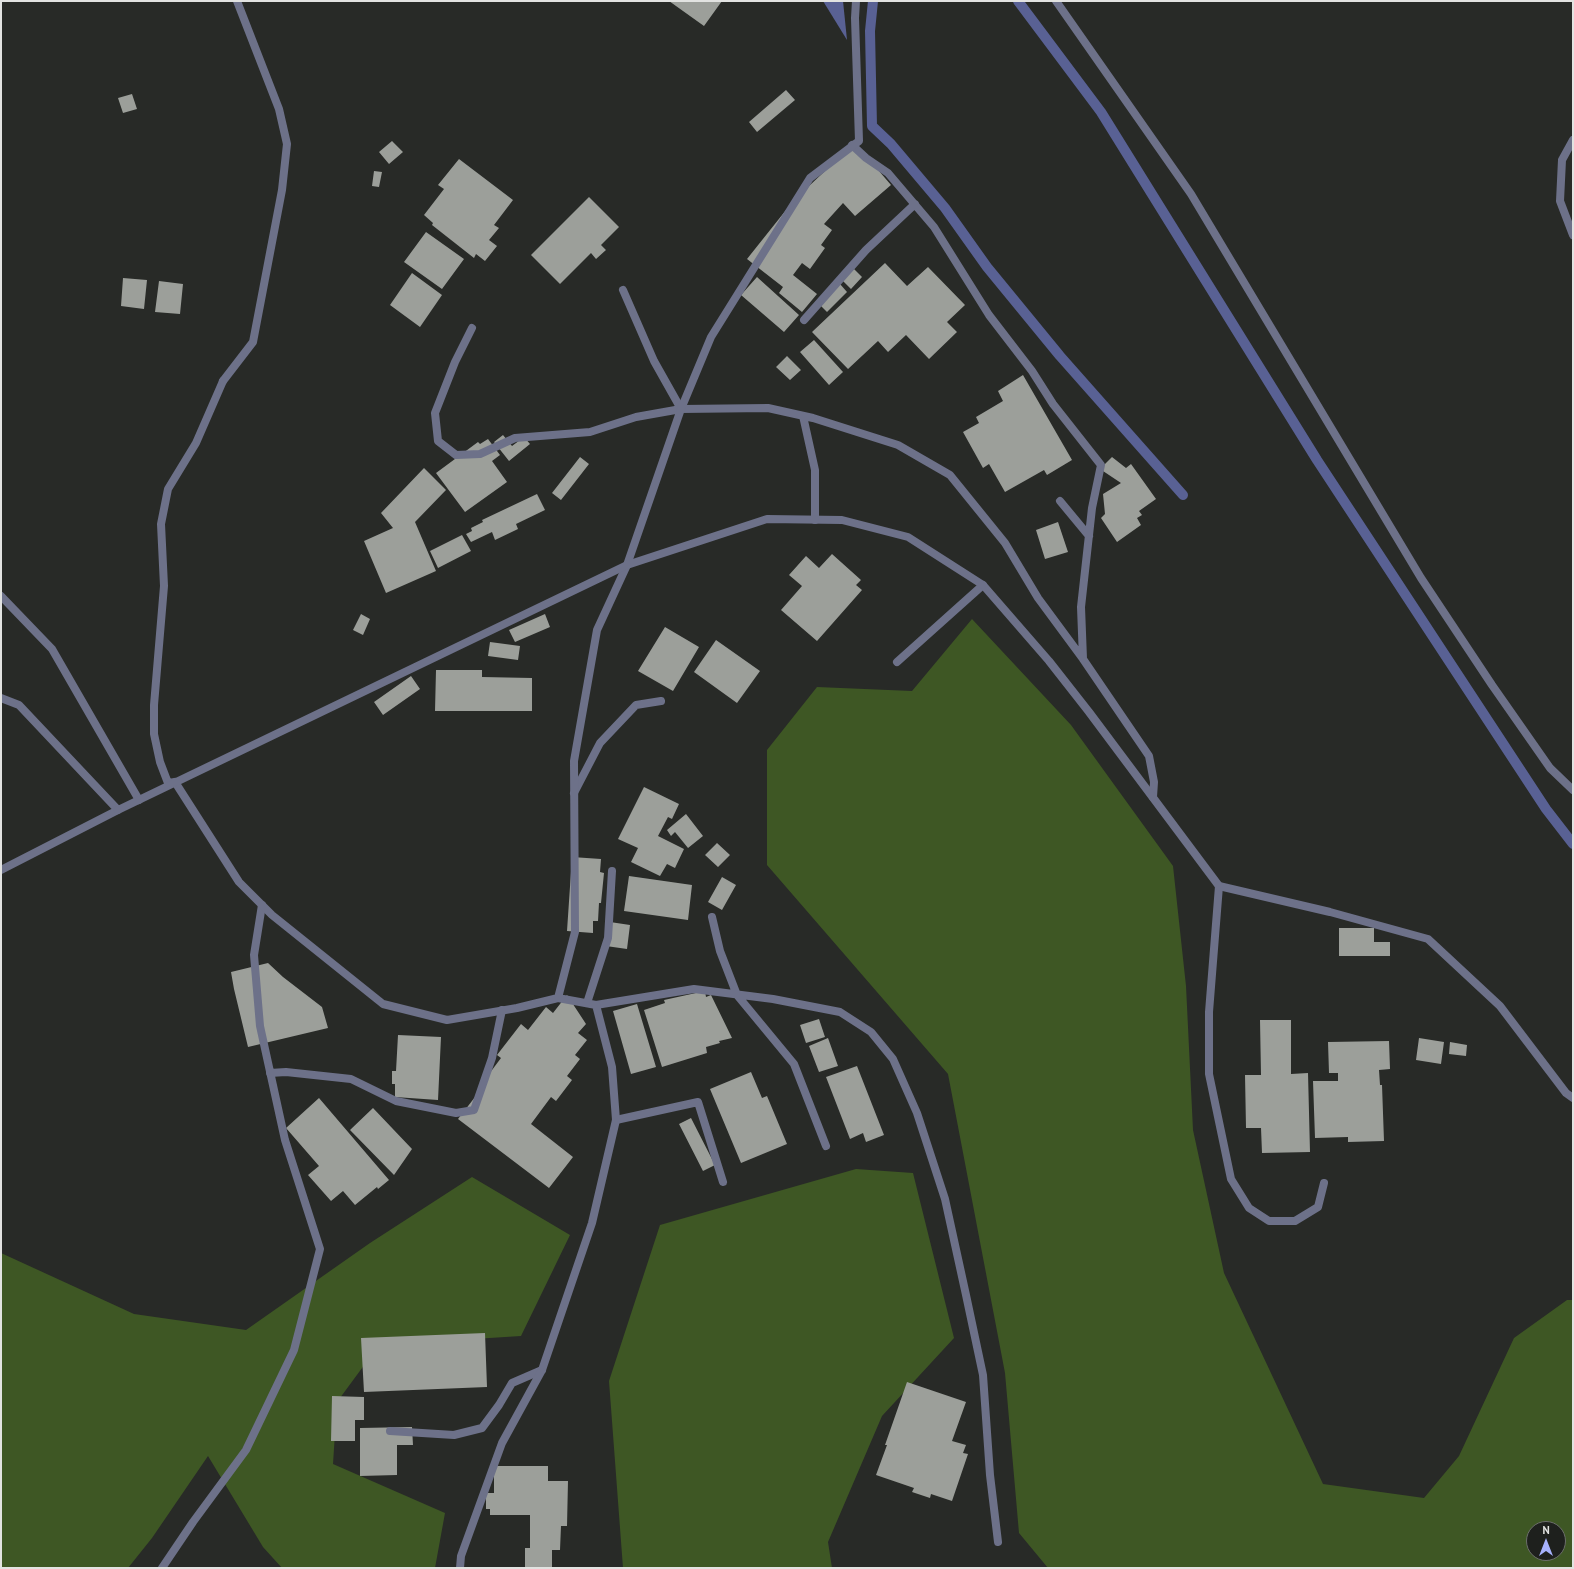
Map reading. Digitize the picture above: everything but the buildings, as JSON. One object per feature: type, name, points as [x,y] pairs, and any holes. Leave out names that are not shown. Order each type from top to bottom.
[{"type":"street","points":[[175,782],[168,783],[160,762],[154,734],[155,689],[164,586],[161,524],[168,489],[196,443],[223,381],[253,342],[282,190],[287,144],[279,109],[237,1]]},
{"type":"street","points":[[558,998],[575,932],[574,761],[597,630],[627,565],[681,409],[711,337],[810,178],[859,140],[854,18],[856,1]]},
{"type":"street","points":[[1056,1],[1191,194],[1421,578],[1475,660],[1550,768],[1573,790]]},
{"type":"street","points":[[1573,140],[1562,160],[1560,201],[1573,235]]},
{"type":"street","points":[[852,145],[866,158],[888,173],[934,226],[989,315],[1032,371],[1053,404],[1101,465],[1092,508],[1081,607],[1083,659]]},
{"type":"street","points":[[804,320],[866,250],[915,204]]},
{"type":"street","points":[[623,290],[654,361],[681,409]]},
{"type":"street","points":[[472,328],[455,362],[435,413],[438,441],[456,455],[480,454],[515,438],[590,432],[636,417],[681,409],[768,408],[803,416],[898,446],[950,475],[1006,543],[1038,598],[1083,659],[1149,756],[1154,782],[1153,797]]},
{"type":"street","points":[[803,416],[815,470],[815,520]]},
{"type":"street","points":[[1060,501],[1089,536]]},
{"type":"street","points":[[1,870],[175,782],[627,565],[767,519],[842,520],[908,537],[984,585],[1049,661],[1219,886],[1330,912],[1428,939],[1500,1006],[1566,1093],[1573,1098]]},
{"type":"street","points":[[897,662],[984,585]]},
{"type":"street","points":[[1,596],[52,649],[139,800]]},
{"type":"street","points":[[1,698],[20,705],[118,810]]},
{"type":"street","points":[[574,793],[600,743],[636,705],[661,701]]},
{"type":"street","points":[[175,782],[239,882],[262,905],[383,1004],[447,1020],[558,998],[596,1005],[694,989],[773,999],[840,1012],[871,1032],[893,1059],[917,1112],[944,1198],[983,1375],[990,1475],[998,1542]]},
{"type":"street","points":[[587,1003],[608,938],[612,871]]},
{"type":"street","points":[[1219,886],[1209,1012],[1208,1074],[1231,1179],[1249,1208],[1269,1221],[1295,1221],[1318,1207],[1324,1183]]},
{"type":"street","points":[[162,1568],[193,1522],[246,1450],[294,1350],[320,1249],[285,1140],[260,1026],[254,955],[262,905]]},
{"type":"street","points":[[712,917],[720,951],[737,995],[794,1064],[826,1146]]},
{"type":"street","points":[[455,1568],[461,1556],[502,1444],[542,1370],[592,1223],[616,1120],[612,1067],[596,1005]]},
{"type":"street","points":[[270,1073],[286,1072],[351,1079],[396,1101],[456,1113],[474,1110],[492,1058],[502,1010]]},
{"type":"street","points":[[616,1120],[698,1102],[723,1182]]},
{"type":"street","points":[[390,1431],[454,1435],[482,1428],[499,1405],[512,1383],[542,1370]]},
{"type":"street","points":[[460,1568],[461,1556]]},
{"type":"green space","points":[[972,619],[1071,725],[1173,866],[1186,986],[1193,1130],[1224,1273],[1323,1484],[1424,1498],[1459,1456],[1514,1338],[1567,1300],[1573,1300],[1573,1568],[1048,1568],[1019,1533],[1005,1373],[948,1074],[767,865],[767,750],[817,687],[912,691]]},
{"type":"green space","points":[[856,1169],[913,1173],[954,1338],[882,1416],[828,1542],[832,1568],[623,1568],[609,1381],[660,1225]]},
{"type":"green space","points":[[472,1177],[570,1235],[521,1336],[379,1345],[337,1402],[333,1464],[445,1513],[435,1568],[282,1568],[263,1547],[208,1456],[152,1538],[128,1568],[1,1568],[1,1253],[134,1314],[246,1330],[370,1243]]},
{"type":"water","points":[[823,1],[843,1],[847,40]]},
{"type":"waterway","points":[[873,1],[870,31],[872,126],[891,144],[945,208],[987,267],[1060,356],[1183,495]]},
{"type":"waterway","points":[[1018,1],[1101,112],[1317,460],[1546,809],[1573,844]]}]
